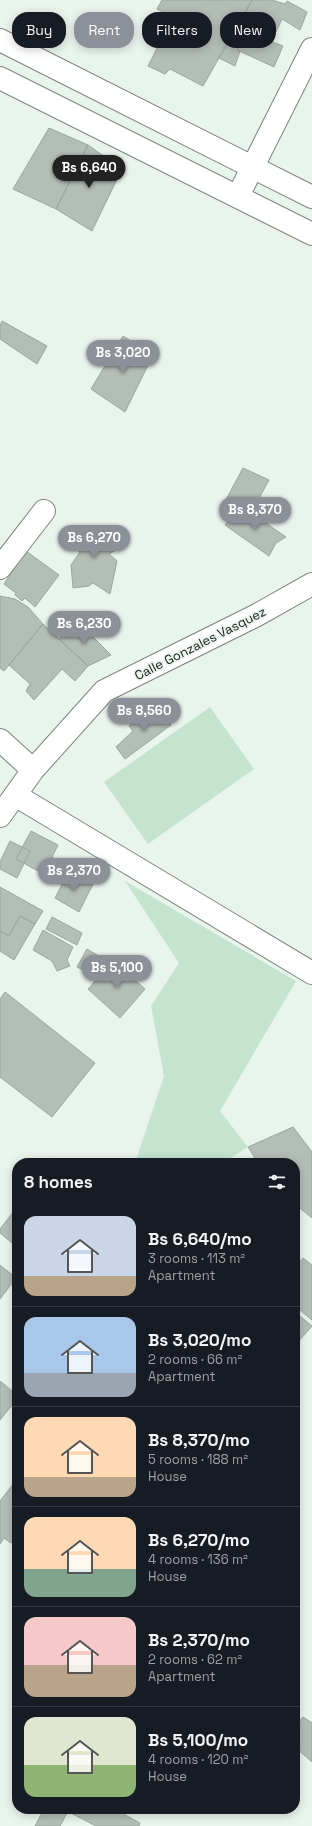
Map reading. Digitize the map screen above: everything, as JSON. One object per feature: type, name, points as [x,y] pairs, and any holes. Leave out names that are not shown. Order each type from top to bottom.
[{"type":"street","points":[[0,40],[312,197]]},
{"type":"street","points":[[238,196],[312,49]]},
{"type":"street","points":[[0,78],[312,234]]},
{"type":"street","points":[[0,568],[44,511]]},
{"type":"street","name":"Calle Gonzales Vasquez","points":[[0,816],[33,770],[104,691],[257,615],[312,584]]},
{"type":"street","points":[[0,740],[33,770]]},
{"type":"street","points":[[16,795],[312,973]]},
{"type":"green space","points":[[210,707],[254,769],[148,844],[104,782]]},
{"type":"green space","points":[[125,881],[296,981],[220,1111],[248,1147],[230,1158],[137,1158],[164,1076],[151,1006],[179,963]]},
{"type":"building","points":[[162,0],[252,0],[245,12],[220,12],[220,48],[225,48],[203,86],[170,69],[165,74],[148,66],[157,48],[212,48],[212,12],[163,12],[157,9]]},
{"type":"building","points":[[252,0],[272,0],[285,4],[287,1],[307,12],[300,30],[282,19],[276,32],[276,12],[245,12]]},
{"type":"building","points":[[276,43],[283,46],[274,67],[237,50],[238,48],[276,48]]},
{"type":"building","points":[[225,48],[238,48],[237,50],[240,51],[235,66],[219,58]]},
{"type":"building","points":[[49,128],[88,145],[56,209],[13,189]]},
{"type":"building","points":[[88,145],[122,169],[92,231],[56,209]]},
{"type":"building","points":[[2,321],[47,346],[37,364],[0,339],[0,326]]},
{"type":"building","points":[[123,336],[153,355],[125,412],[91,389]]},
{"type":"building","points":[[243,468],[269,480],[251,513],[241,506],[236,512],[223,505]]},
{"type":"building","points":[[241,506],[286,537],[276,543],[269,556],[225,525]]},
{"type":"building","points":[[85,525],[98,535],[105,531],[121,539],[121,547],[109,554],[117,561],[110,594],[93,583],[89,586],[73,588],[71,565],[80,552],[66,541]]},
{"type":"building","points":[[26,551],[59,575],[35,607],[25,598],[22,601],[15,595],[16,593],[4,584]]},
{"type":"building","points":[[0,596],[15,599],[28,607],[43,624],[4,671],[0,668]]},
{"type":"building","points":[[77,621],[111,655],[88,666],[59,639]]},
{"type":"building","points":[[43,624],[88,666],[75,681],[62,669],[34,700],[26,691],[30,684],[9,665]]},
{"type":"building","points":[[159,705],[171,725],[125,759],[116,747],[133,731],[129,726]]},
{"type":"building","points":[[31,831],[58,845],[52,857],[81,874],[73,890],[16,859]]},
{"type":"building","points":[[10,841],[30,851],[17,878],[0,869],[0,862]]},
{"type":"building","points":[[68,873],[93,884],[79,912],[55,898]]},
{"type":"building","points":[[0,887],[43,911],[35,924],[20,916],[9,936],[0,931]]},
{"type":"building","points":[[20,916],[35,924],[14,960],[0,951],[0,931],[9,936]]},
{"type":"building","points":[[52,917],[82,933],[77,945],[46,929]]},
{"type":"building","points":[[43,930],[73,947],[67,960],[70,966],[57,971],[52,961],[33,950]]},
{"type":"building","points":[[87,949],[105,960],[97,977],[77,967]]},
{"type":"building","points":[[113,961],[145,989],[120,1018],[88,989]]},
{"type":"building","points":[[5,992],[95,1063],[52,1117],[0,1077],[0,999]]},
{"type":"building","points":[[293,1127],[312,1152],[312,1218],[300,1208],[300,1158],[255,1158],[248,1147]]},
{"type":"building","points":[[12,1213],[12,1243],[0,1233],[0,1229]]},
{"type":"building","points":[[303,1258],[312,1265],[312,1320],[300,1310],[300,1262]]},
{"type":"building","points":[[0,1265],[12,1275],[12,1283],[0,1299]]},
{"type":"building","points":[[300,1316],[312,1326],[300,1340]]},
{"type":"building","points":[[0,1381],[12,1391],[12,1405],[0,1420]]},
{"type":"building","points":[[12,1485],[11,1543],[4,1538],[0,1544],[0,1501]]},
{"type":"building","points":[[303,1717],[312,1723],[312,1762],[300,1751],[300,1720]]},
{"type":"building","points":[[41,1814],[66,1814],[60,1826],[35,1826]]},
{"type":"building","points":[[73,1814],[123,1814],[140,1823],[139,1826],[96,1826]]}]
